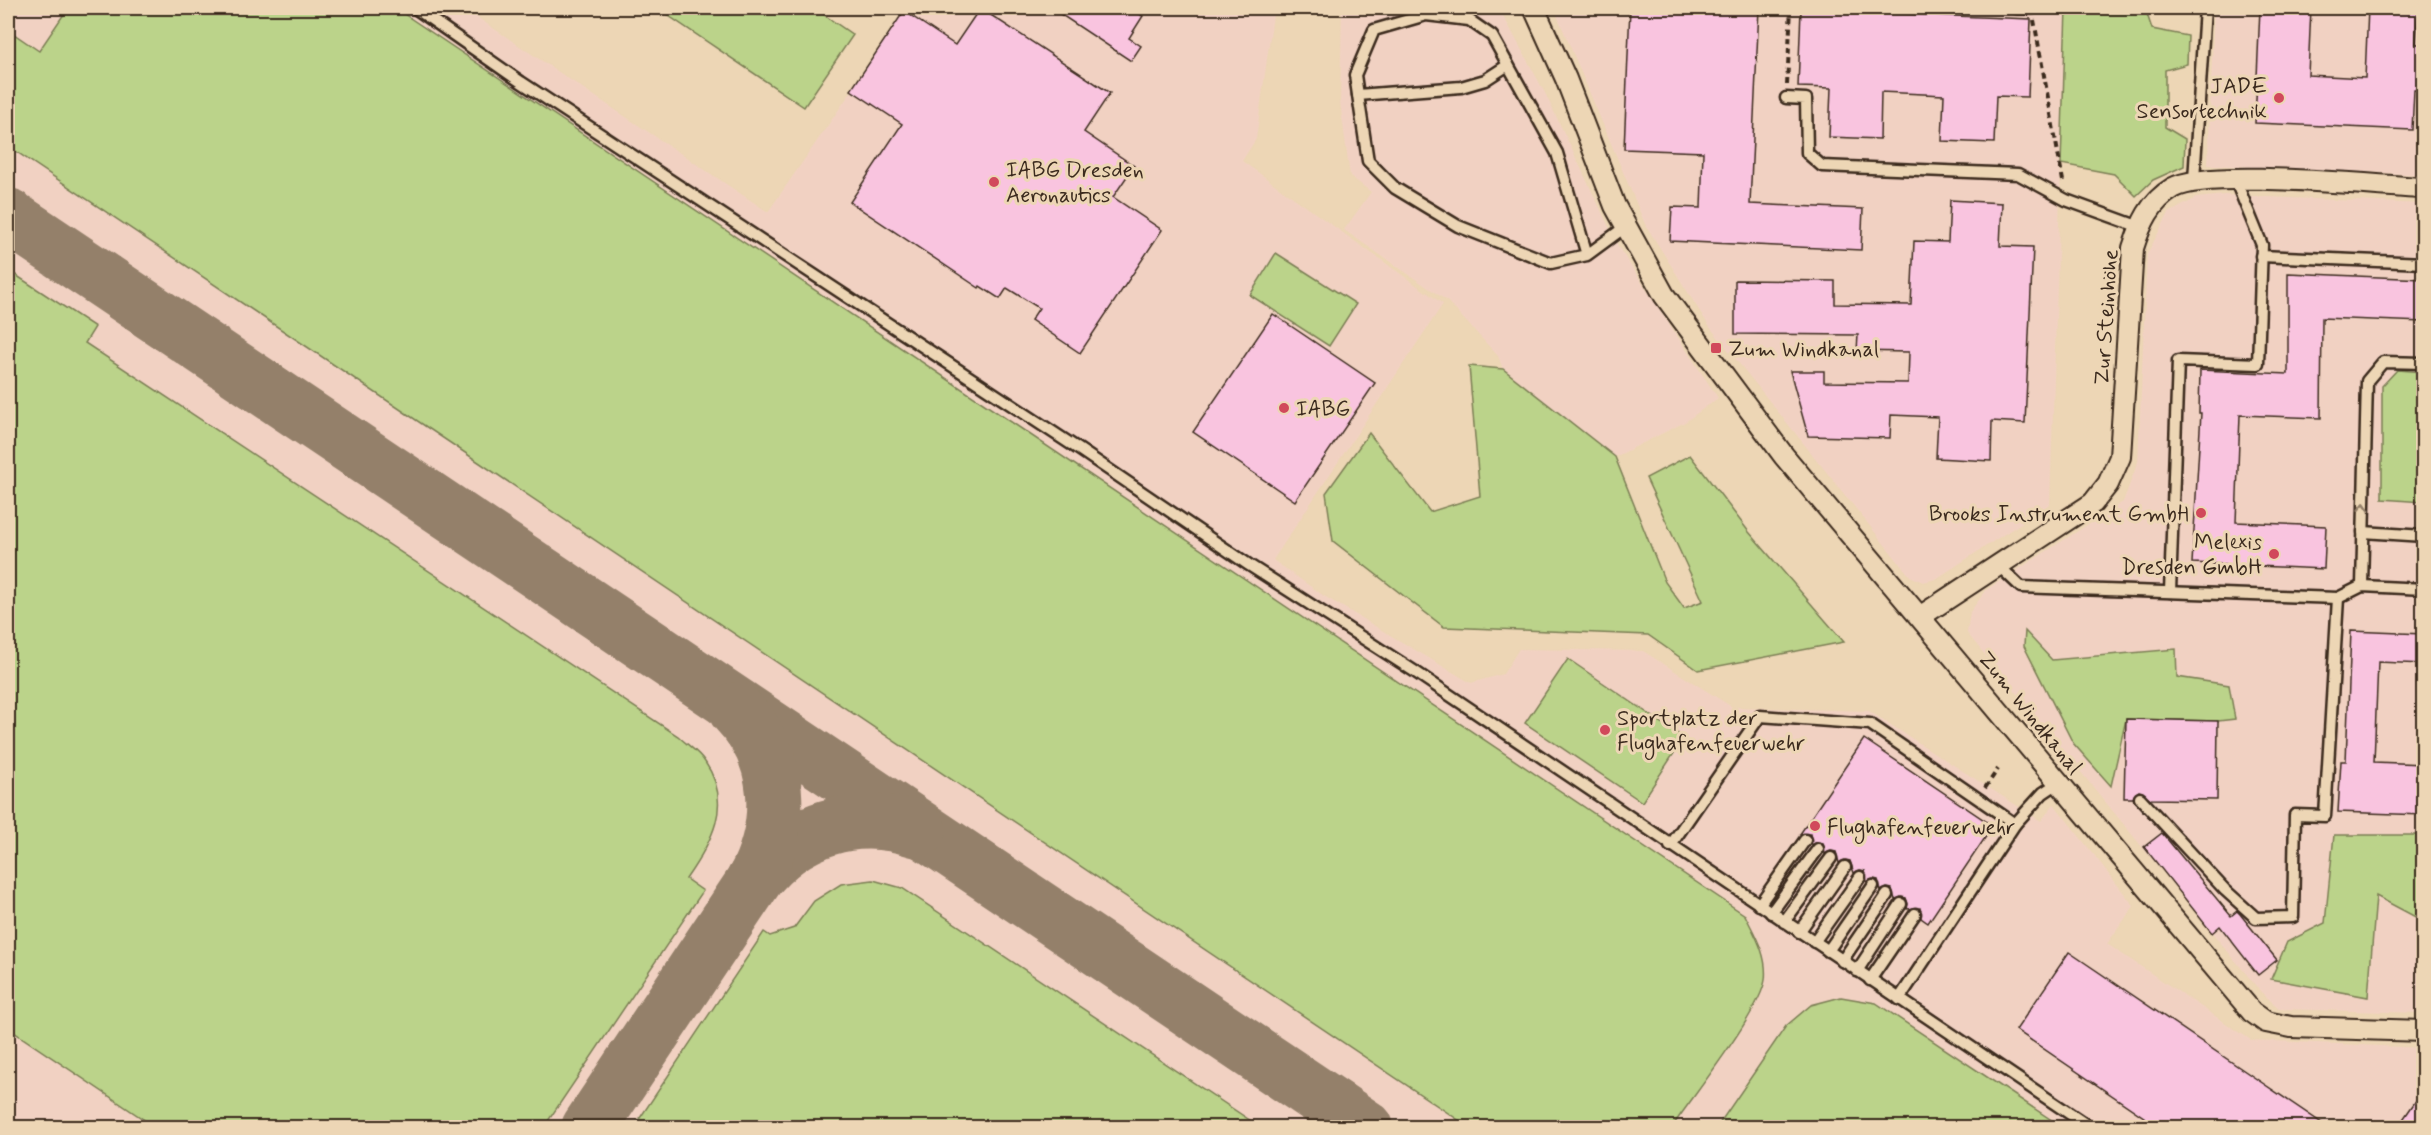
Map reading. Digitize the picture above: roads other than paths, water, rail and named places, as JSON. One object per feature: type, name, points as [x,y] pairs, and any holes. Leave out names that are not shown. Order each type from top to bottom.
[{"type":"street","name":"Zum Windkanal","points":[[1534,8],[1566,79],[1625,227],[1664,295],[1784,456],[2252,1012],[2266,1022],[2291,1027],[2424,1031]]},
{"type":"street","name":"Zur Steinhöhe","points":[[1921,616],[2092,503],[2108,484],[2120,457],[2133,248],[2140,227],[2154,202],[2174,187],[2194,180],[2235,179],[2424,188]]},
{"type":"lane","points":[[415,8],[521,82],[1080,450],[1249,565],[1414,671],[1670,846],[2091,1128]]},
{"type":"lane","points":[[2016,8],[2032,8]]},
{"type":"lane","points":[[2194,180],[2205,8]]},
{"type":"lane","points":[[1587,255],[1557,153],[1492,36],[1469,20],[1426,15],[1374,30],[1355,75],[1368,161],[1395,188],[1458,226],[1551,263],[1587,255],[1625,227]]},
{"type":"lane","points":[[1358,95],[1461,87],[1485,80],[1509,65]]},
{"type":"lane","points":[[1786,98],[1806,99],[1807,153],[1822,166],[2018,174],[2066,200],[2140,227]]},
{"type":"lane","points":[[2170,592],[2178,361],[2258,364],[2262,245],[2235,179]]},
{"type":"lane","points":[[2261,256],[2424,263]]},
{"type":"lane","points":[[2362,586],[2367,381],[2383,362],[2424,363]]},
{"type":"lane","points":[[2363,532],[2424,536]]},
{"type":"lane","points":[[1998,565],[2021,587],[2338,598],[2362,586],[2424,589]]},
{"type":"lane","points":[[2139,798],[2225,890],[2256,918],[2293,917],[2295,815],[2325,816],[2338,598]]},
{"type":"lane","points":[[1670,846],[1760,716],[1870,724],[2015,824]]},
{"type":"lane","points":[[1899,999],[2015,824],[2043,793],[2058,783]]},
{"type":"lane","points":[[1759,905],[1805,840]]},
{"type":"lane","points":[[1771,914],[1818,849]]},
{"type":"lane","points":[[1784,922],[1831,858]]},
{"type":"lane","points":[[1799,932],[1845,867]]},
{"type":"lane","points":[[1814,942],[1860,877]]},
{"type":"lane","points":[[1828,951],[1873,886]]},
{"type":"lane","points":[[1842,961],[1887,895]]},
{"type":"lane","points":[[1857,971],[1901,904]]},
{"type":"lane","points":[[1870,980],[1915,914]]},
{"type":"place","name":"JADE Sensortechnik","points":[[2279,98]]},
{"type":"place","name":"IABG Dresden Aeronautics","points":[[994,182]]},
{"type":"place","name":"Zum Windkanal","points":[[1716,348]]},
{"type":"place","name":"IABG","points":[[1284,408]]},
{"type":"place","name":"Brooks Instrument GmbH","points":[[2201,513]]},
{"type":"place","name":"Melexis Dresden GmbH","points":[[2274,554]]},
{"type":"place","name":"Sportplatz der Flughafenfeuerwehr","points":[[1605,730]]},
{"type":"place","name":"Flughafenfeuerwehr","points":[[1815,826]]}]
